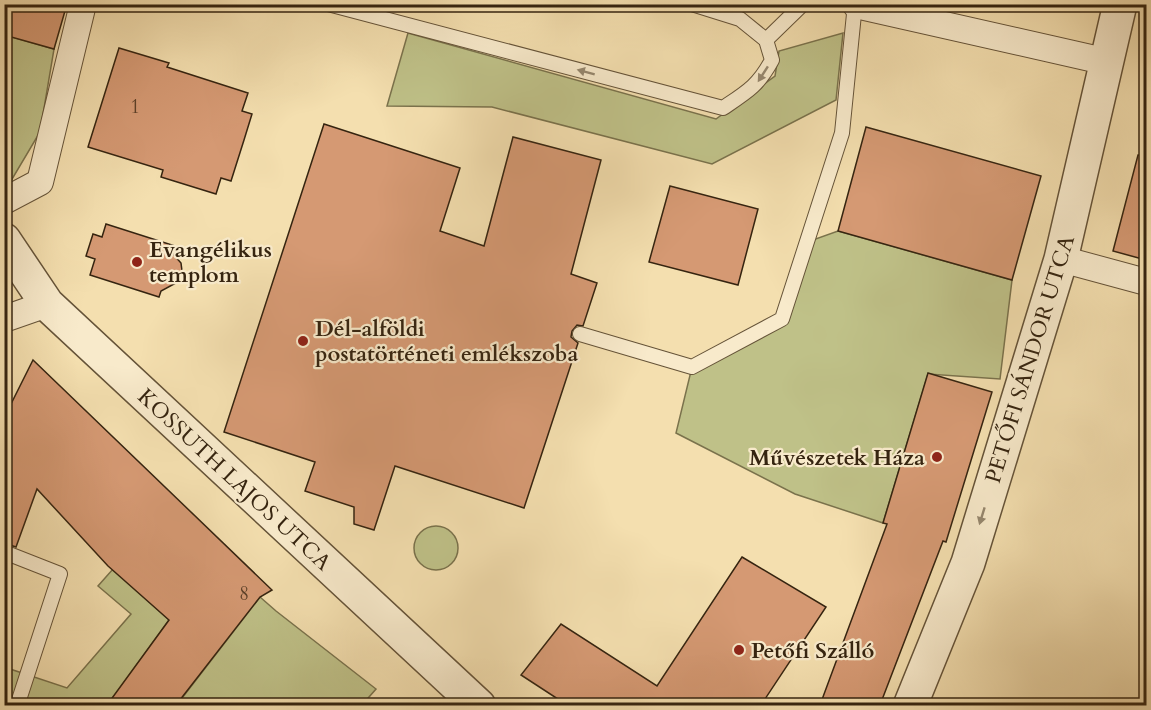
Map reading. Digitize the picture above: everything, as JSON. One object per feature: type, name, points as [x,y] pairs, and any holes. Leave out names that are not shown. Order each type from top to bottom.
[{"type":"street","points":[[4,201],[40,182],[83,4]]},
{"type":"street","name":"PETŐFI SÁNDOR UTCA","points":[[910,705],[968,563],[1061,259],[1120,4]]},
{"type":"street","points":[[856,5],[1108,62]]},
{"type":"street","name":"KOSSUTH LAJOS UTCA","points":[[4,240],[47,304],[479,705]]},
{"type":"street","points":[[1061,259],[1146,282]]},
{"type":"street","points":[[4,319],[47,304]]},
{"type":"lane","points":[[328,4],[723,108],[761,80],[772,60],[766,40],[740,19],[692,4]]},
{"type":"lane","points":[[766,40],[803,4]]},
{"type":"lane","points":[[580,334],[692,367],[782,319],[842,133],[856,5]]},
{"type":"lane","points":[[4,552],[60,574],[17,705]]},
{"type":"green space","points":[[408,33],[716,119],[775,76],[779,51],[843,33],[836,100],[712,164],[492,107],[387,106]]},
{"type":"green space","points":[[5,35],[54,49],[40,132],[5,191]]},
{"type":"green space","points":[[838,231],[1012,280],[1000,379],[928,374],[883,523],[795,494],[676,433],[692,367],[782,319],[807,242]]},
{"type":"green space","points":[[436,526],[452,532],[458,548],[452,564],[436,570],[420,564],[414,548],[420,532]]},
{"type":"green space","points":[[113,569],[169,620],[108,705],[5,705],[4,683],[10,669],[67,688],[131,614],[98,586]]},
{"type":"green space","points":[[260,597],[376,689],[362,705],[183,706],[179,702]]},
{"type":"building","points":[[4,4],[67,4],[54,49],[4,35]]},
{"type":"building","points":[[119,48],[169,63],[167,67],[248,93],[242,111],[252,114],[244,140],[231,181],[221,178],[216,194],[161,177],[163,170],[88,147]]},
{"type":"building","points":[[324,124],[460,168],[440,231],[484,246],[513,137],[601,160],[571,274],[597,283],[583,326],[577,325],[572,331],[571,337],[578,343],[524,508],[395,466],[374,530],[354,524],[354,507],[305,491],[315,462],[224,432]]},
{"type":"building","points":[[866,127],[1041,176],[1012,280],[838,231]]},
{"type":"building","points":[[1138,155],[1146,156],[1146,260],[1113,251]]},
{"type":"building","points":[[670,186],[758,209],[738,285],[649,262]]},
{"type":"building","name":"Evangélikus templom","points":[[106,224],[175,246],[173,254],[181,263],[182,271],[176,283],[161,291],[159,297],[90,275],[95,259],[86,256],[93,234],[102,237]]},
{"type":"building","points":[[33,360],[272,590],[260,597],[176,705],[107,705],[169,620],[108,566],[37,489],[16,547],[4,543],[4,418]]},
{"type":"building","points":[[928,373],[992,392],[946,542],[943,541],[880,705],[820,705],[887,524],[883,523]]},
{"type":"building","name":"Petőfi Szálló","points":[[742,557],[826,607],[761,705],[567,705],[521,675],[561,624],[657,686]]},
{"type":"place","name":"Evangélikus templom","points":[[137,262]]},
{"type":"place","name":"Dél-alföldi postatörténeti emlékszoba","points":[[303,341]]},
{"type":"place","name":"Művészetek Háza","points":[[937,457]]},
{"type":"place","name":"Petőfi Szálló","points":[[739,650]]}]
